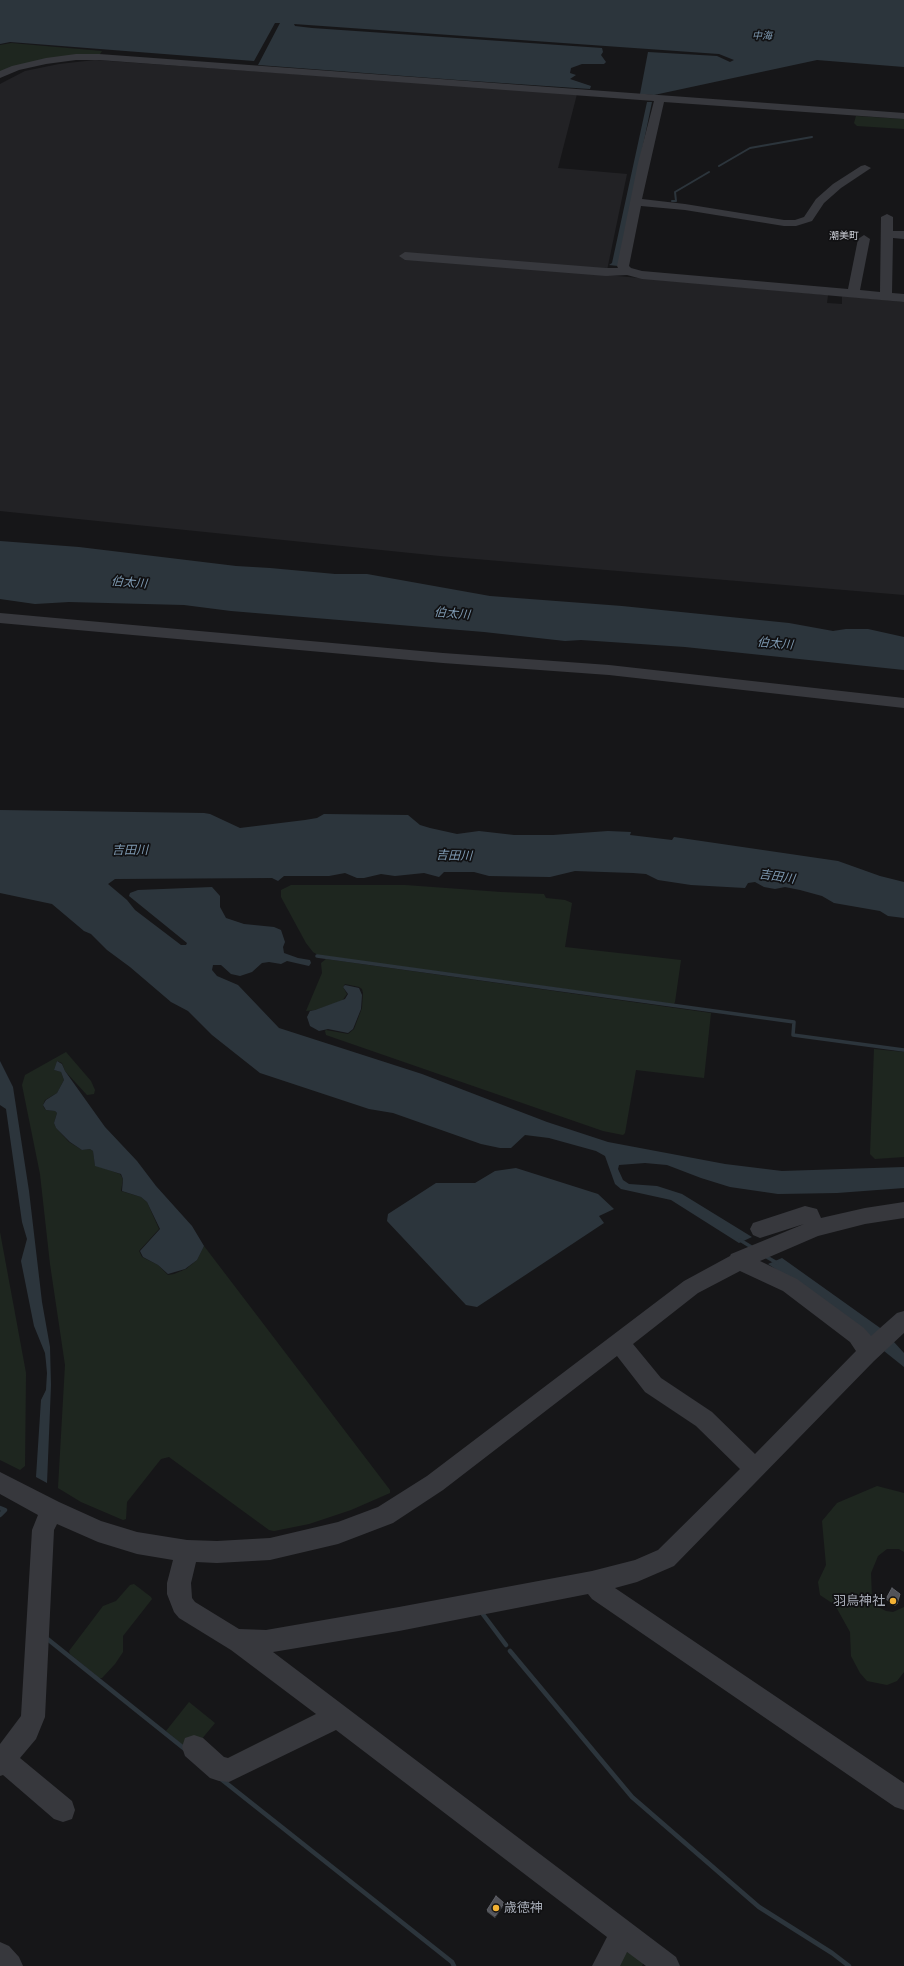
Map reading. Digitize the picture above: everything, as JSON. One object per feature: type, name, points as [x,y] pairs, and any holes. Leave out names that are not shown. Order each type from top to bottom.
[{"type":"street","points":[[0,75],[16,68],[46,61],[71,57],[99,57],[904,116]]},
{"type":"street","points":[[627,271],[623,266],[646,151],[660,98]]},
{"type":"street","points":[[636,202],[685,207],[784,223],[796,223],[808,219],[820,201],[850,176],[865,168]]},
{"type":"street","points":[[886,293],[887,217]]},
{"type":"street","points":[[887,234],[904,235]]},
{"type":"street","points":[[853,293],[864,239]]},
{"type":"street","points":[[405,256],[606,272],[627,271],[642,275],[904,298]]},
{"type":"street","points":[[0,618],[443,658],[609,670],[904,703]]},
{"type":"street","points":[[0,1482],[51,1510],[110,1535],[138,1543],[186,1551],[217,1552],[277,1547],[338,1533],[385,1515],[435,1483],[692,1288],[743,1258],[765,1237],[816,1228],[865,1216],[904,1210]]},
{"type":"street","points":[[743,1258],[790,1285],[857,1335],[864,1343],[877,1345]]},
{"type":"street","points":[[236,1640],[266,1642],[592,1582],[637,1571],[666,1558],[877,1345],[904,1320]]},
{"type":"street","points":[[619,1342],[653,1385],[704,1419],[755,1468]]},
{"type":"street","points":[[51,1510],[43,1530],[33,1717],[27,1730],[2,1762],[63,1810]]},
{"type":"street","points":[[186,1551],[179,1583],[179,1594],[182,1604],[187,1610],[236,1640],[667,1966]]},
{"type":"street","points":[[592,1582],[600,1591],[904,1798]]},
{"type":"street","points":[[194,1748],[219,1768],[229,1770],[338,1716]]},
{"type":"street","points":[[605,1966],[624,1933]]},
{"type":"street","points":[[0,1955],[10,1966]]},
{"type":"shaded area","points":[[11,43],[102,51],[100,54],[102,54],[84,55],[0,72],[0,45]]},
{"type":"shaded area","points":[[95,60],[577,94],[558,168],[627,174],[606,275],[828,295],[827,303],[842,304],[842,296],[904,302],[904,595],[440,556],[0,511],[0,84],[25,71],[59,64]]},
{"type":"shaded area","points":[[856,116],[904,119],[904,129],[857,126],[854,123]]},
{"type":"shaded area","points":[[291,885],[405,885],[544,894],[546,898],[565,900],[572,903],[565,947],[681,960],[675,1002],[674,1004],[318,955],[313,952],[306,943],[281,897],[281,890]]},
{"type":"shaded area","points":[[326,959],[711,1013],[704,1078],[636,1070],[625,1133],[623,1135],[603,1131],[326,1035],[326,1030],[348,1034],[354,1029],[362,1008],[363,993],[362,989],[359,987],[345,984],[343,987],[347,994],[342,1001],[315,1010],[306,1011],[322,973],[321,963]]},
{"type":"shaded area","points":[[874,1049],[904,1052],[904,1157],[875,1159],[870,1154]]},
{"type":"shaded area","points":[[66,1052],[91,1081],[95,1090],[94,1094],[87,1095],[65,1071],[62,1063],[57,1061],[54,1070],[61,1072],[64,1080],[57,1093],[45,1100],[43,1105],[44,1108],[57,1113],[54,1123],[56,1128],[69,1142],[82,1150],[90,1149],[93,1151],[95,1165],[120,1174],[123,1179],[121,1191],[141,1197],[147,1202],[159,1229],[139,1251],[142,1257],[158,1265],[168,1275],[174,1274],[186,1269],[197,1260],[204,1246],[390,1490],[390,1493],[351,1510],[309,1524],[274,1531],[269,1530],[169,1457],[161,1459],[127,1502],[126,1519],[123,1520],[81,1502],[58,1488],[65,1365],[50,1264],[40,1174],[22,1085],[25,1075]]},
{"type":"shaded area","points":[[0,1232],[26,1373],[25,1466],[20,1470],[0,1460]]},
{"type":"shaded area","points":[[877,1486],[904,1493],[904,1552],[899,1549],[887,1549],[878,1556],[871,1573],[872,1599],[878,1607],[886,1611],[893,1612],[904,1607],[904,1672],[897,1681],[887,1685],[867,1681],[860,1673],[851,1656],[850,1632],[835,1605],[820,1595],[818,1582],[826,1565],[822,1521],[837,1503]]},
{"type":"shaded area","points":[[134,1584],[152,1599],[123,1636],[123,1652],[115,1664],[102,1678],[99,1678],[70,1654],[69,1651],[103,1606],[116,1601],[130,1585]]},
{"type":"shaded area","points":[[189,1702],[215,1723],[191,1752],[166,1731]]},
{"type":"shaded area","points":[[620,1948],[644,1962],[642,1966],[610,1966]]},
{"type":"water","name":"中海","points":[[0,0],[904,0],[904,67],[817,60],[654,95],[640,94],[648,52],[717,56],[730,62],[734,60],[719,54],[294,24],[295,26],[312,28],[602,48],[603,52],[601,55],[606,62],[604,64],[582,64],[571,68],[570,73],[576,75],[570,79],[591,86],[590,89],[258,65],[280,23],[275,23],[254,61],[10,42],[0,44]]},
{"type":"water","points":[[647,102],[652,102],[618,266],[609,265],[612,263]]},
{"type":"water","name":"伯太川","points":[[0,541],[79,547],[236,566],[335,574],[367,574],[490,596],[622,606],[789,623],[833,631],[846,629],[868,629],[904,637],[904,670],[685,647],[581,640],[565,641],[484,632],[231,611],[184,605],[69,602],[35,604],[0,599]]},
{"type":"water","name":"吉田川","points":[[0,810],[204,813],[210,814],[240,828],[317,818],[324,814],[408,815],[420,825],[457,834],[479,831],[514,835],[553,835],[608,831],[631,832],[630,835],[672,840],[674,837],[838,861],[880,876],[904,882],[904,918],[888,916],[880,911],[834,903],[822,896],[800,890],[785,887],[775,889],[764,887],[755,882],[748,883],[745,888],[691,885],[658,880],[646,874],[633,873],[575,871],[550,877],[489,876],[474,872],[444,872],[439,877],[424,873],[395,876],[381,874],[357,878],[345,873],[329,876],[284,876],[278,881],[272,878],[115,879],[108,884],[127,900],[135,910],[181,945],[186,945],[187,943],[129,896],[130,893],[138,890],[212,887],[220,896],[220,907],[226,918],[244,924],[274,927],[281,930],[285,942],[283,947],[284,953],[310,960],[311,963],[309,966],[287,961],[281,964],[269,962],[262,963],[252,972],[240,976],[231,974],[221,965],[213,965],[212,970],[217,976],[238,985],[279,1028],[422,1074],[547,1122],[608,1142],[725,1164],[782,1171],[904,1167],[904,1188],[837,1193],[778,1194],[730,1187],[667,1165],[645,1163],[619,1165],[618,1169],[623,1180],[629,1184],[657,1186],[682,1194],[752,1237],[739,1243],[671,1200],[621,1189],[615,1184],[605,1156],[596,1151],[549,1138],[525,1135],[511,1148],[500,1148],[481,1144],[393,1113],[369,1109],[260,1073],[212,1035],[188,1011],[171,1002],[130,967],[107,950],[91,934],[84,931],[52,904],[0,893]]},
{"type":"water","points":[[345,985],[359,988],[362,995],[361,1009],[353,1029],[348,1033],[328,1029],[319,1031],[310,1026],[307,1017],[310,1011],[345,999],[348,994],[343,987]]},
{"type":"water","points":[[0,1061],[13,1087],[29,1191],[42,1302],[50,1347],[51,1385],[47,1483],[36,1477],[41,1400],[46,1390],[47,1373],[45,1353],[34,1326],[21,1261],[27,1239],[22,1222],[6,1109],[0,1105]]},
{"type":"water","points":[[57,1061],[62,1064],[65,1071],[105,1127],[137,1161],[156,1186],[192,1226],[204,1246],[197,1260],[185,1269],[168,1274],[158,1265],[143,1257],[140,1251],[160,1229],[147,1202],[141,1197],[122,1191],[123,1179],[121,1174],[95,1166],[93,1151],[90,1149],[82,1150],[70,1142],[56,1128],[54,1123],[57,1113],[55,1111],[46,1110],[43,1105],[46,1100],[57,1093],[64,1080],[61,1072],[54,1070]]},
{"type":"water","points":[[516,1168],[598,1194],[614,1209],[599,1216],[604,1223],[477,1307],[466,1305],[387,1221],[388,1214],[436,1183],[475,1183],[495,1171]]},
{"type":"water","points":[[782,1258],[883,1330],[904,1353],[904,1367],[809,1291],[768,1264]]},
{"type":"building","points":[[892,1588],[900,1594],[897,1604],[887,1597]]},
{"type":"building","name":"歳徳神","points":[[496,1896],[504,1903],[495,1916],[487,1910]]},
{"type":"waterway","points":[[719,166],[750,148],[812,137]]},
{"type":"waterway","points":[[672,201],[676,201],[675,192],[709,172]]},
{"type":"waterway","points":[[317,956],[794,1022],[793,1035],[904,1050]]},
{"type":"waterway","points":[[740,1240],[753,1248]]},
{"type":"waterway","points":[[765,1256],[777,1263]]},
{"type":"waterway","points":[[0,1508],[5,1510],[0,1515]]},
{"type":"waterway","points":[[482,1613],[506,1645]]},
{"type":"waterway","points":[[45,1637],[186,1750]]},
{"type":"waterway","points":[[510,1651],[632,1797],[759,1907],[832,1953],[849,1966]]},
{"type":"waterway","points":[[221,1779],[452,1962],[454,1966]]},
{"type":"place","name":"羽鳥神社","points":[[893,1601]]},
{"type":"place","name":"歳徳神","points":[[496,1908]]},
{"type":"district","name":"潮美町","points":[[844,236]]}]
